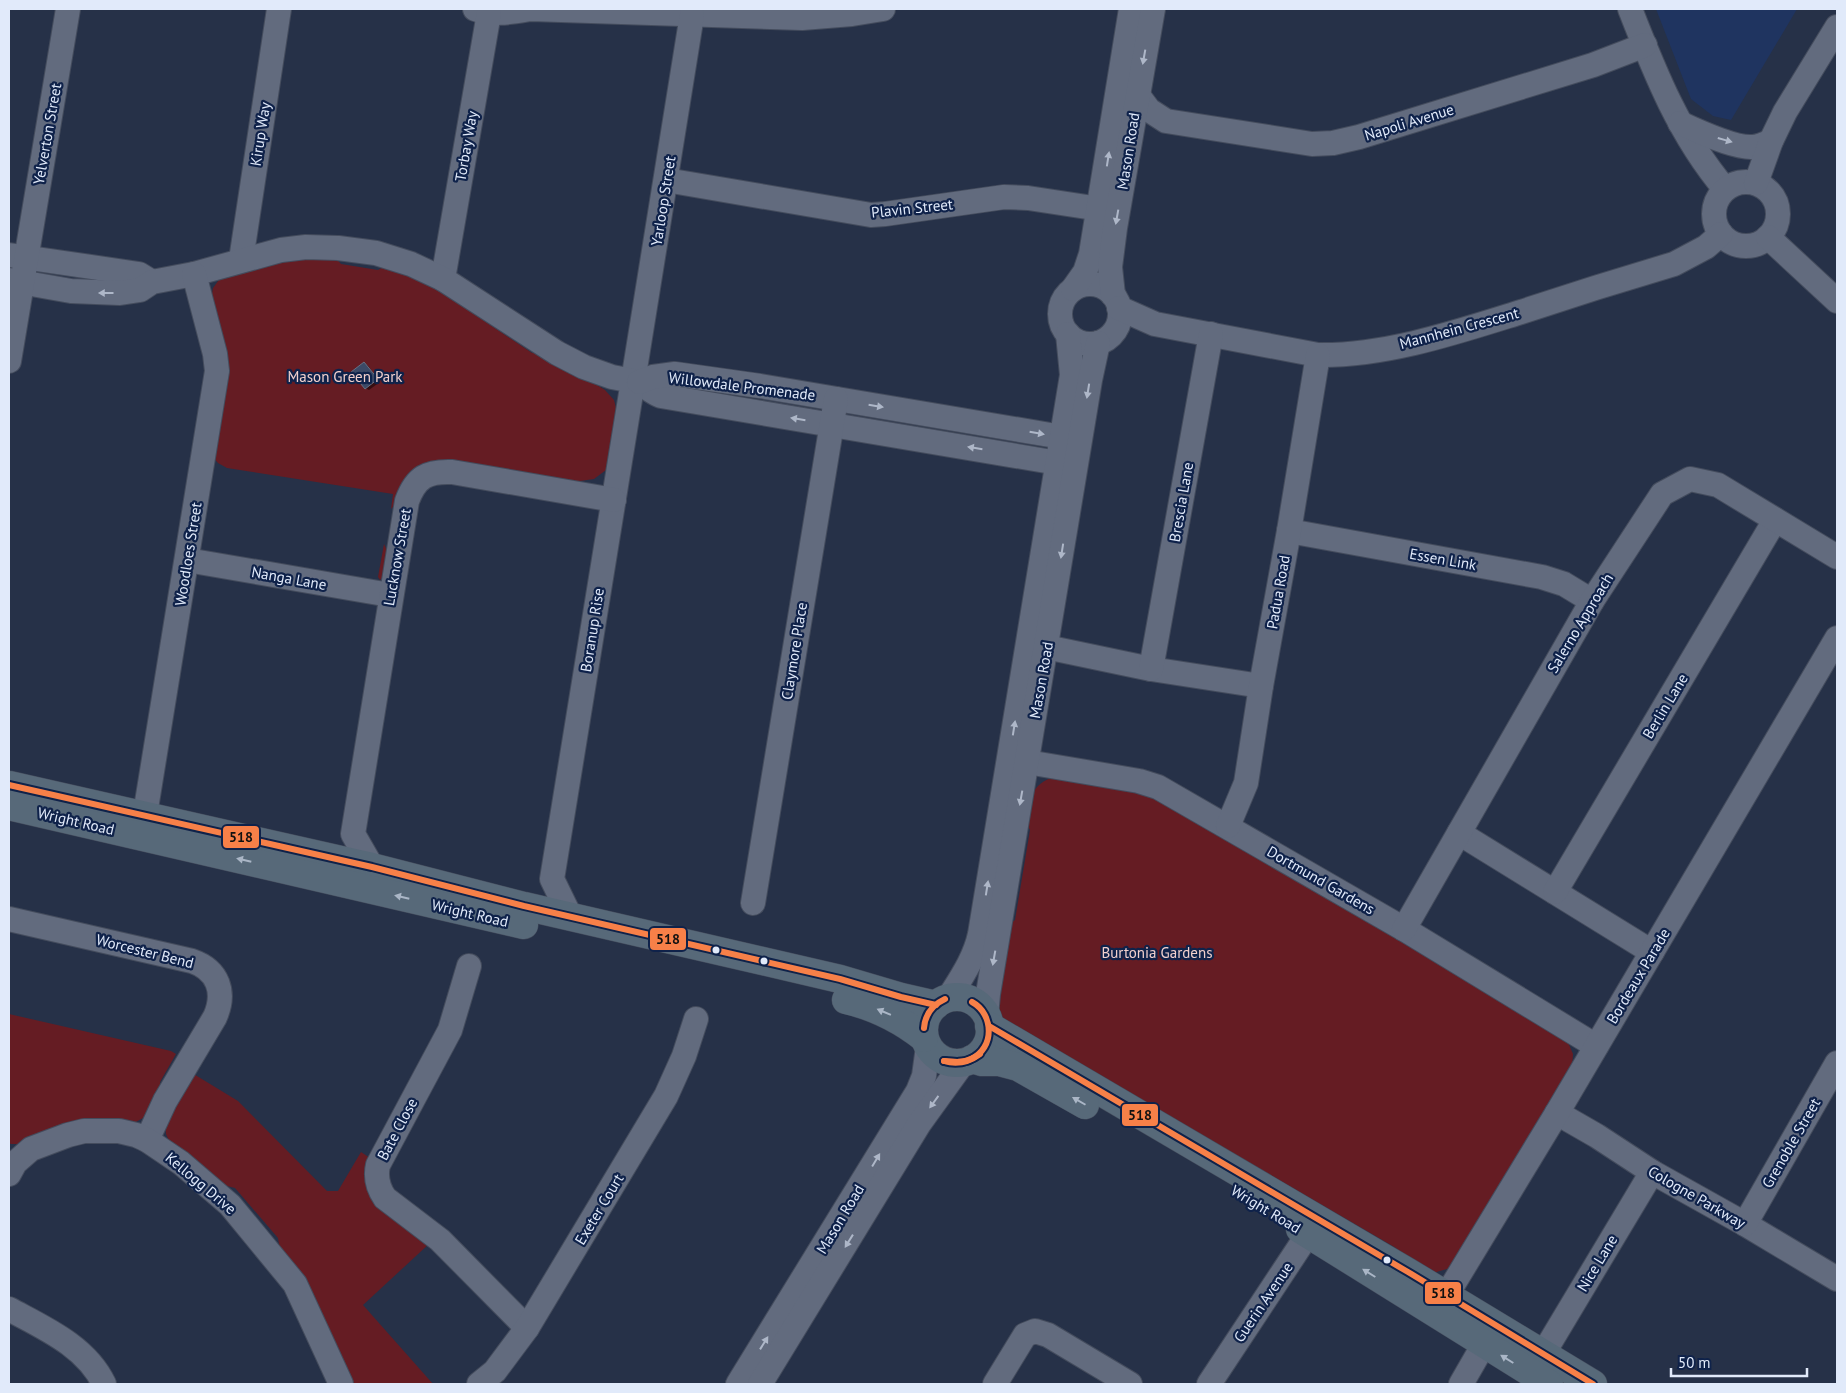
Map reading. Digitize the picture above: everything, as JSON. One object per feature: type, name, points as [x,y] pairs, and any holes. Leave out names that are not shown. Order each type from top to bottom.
[{"type":"main road","name":"Wright Road","points":[[9,785],[143,826],[852,1001],[889,1014],[906,1023],[926,1043]]},
{"type":"main road","name":"Wright Road","points":[[9,806],[143,826],[372,867],[524,906],[840,979],[901,997],[942,1002]]},
{"type":"main road","points":[[960,998],[971,1001],[980,1008],[988,1021],[989,1036],[980,1054],[967,1061],[952,1063],[935,1055],[926,1043],[926,1020],[930,1011],[942,1002],[960,998]]},
{"type":"main road","name":"Wright Road","points":[[988,1021],[1313,1227],[1397,1290],[1441,1304],[1542,1354],[1593,1384]]},
{"type":"main road","name":"Wright Road","points":[[967,1061],[1004,1062],[1018,1067],[1167,1151],[1313,1227]]},
{"type":"main road","name":"Wright Road","points":[[1441,1304],[1484,1344],[1549,1384]]},
{"type":"street","name":"Yelverton Street","points":[[9,361],[17,257],[68,9]]},
{"type":"street","name":"Kirup Way","points":[[241,260],[279,9]]},
{"type":"street","points":[[482,11],[504,13],[531,9],[802,18],[852,14],[883,9]]},
{"type":"street","name":"Mason Road","points":[[1073,290],[1085,272],[1091,254],[1132,9]]},
{"type":"street","name":"Mason Road","points":[[1116,301],[1110,267],[1137,94],[1153,9]]},
{"type":"street","points":[[1630,9],[1670,106],[1698,154],[1725,189]]},
{"type":"street","name":"Torbay Way","points":[[443,279],[482,11]]},
{"type":"street","name":"Yarloop Street","points":[[636,381],[692,15]]},
{"type":"street","points":[[1756,183],[1771,141],[1785,112],[1830,56],[1837,27]]},
{"type":"street","name":"Napoli Avenue","points":[[1137,94],[1150,110],[1166,121],[1312,144],[1333,143],[1359,137],[1593,65],[1644,46]]},
{"type":"street","name":"Napoli Avenue","points":[[1130,138],[1147,127],[1166,121]]},
{"type":"street","points":[[1680,123],[1700,133],[1750,147],[1763,145],[1771,141]]},
{"type":"street","name":"Plavin Street","points":[[666,180],[871,215],[1004,197],[1034,199],[1100,209]]},
{"type":"street","points":[[1745,182],[1756,183],[1766,188],[1773,197],[1777,207],[1778,218],[1775,228],[1768,237],[1760,243],[1749,246],[1729,241],[1721,234],[1714,216],[1715,206],[1725,189],[1734,184],[1745,182]]},
{"type":"street","name":"Mannhein Crescent","points":[[1116,301],[1155,324],[1318,354],[1337,355],[1372,350],[1456,332],[1674,264],[1706,247],[1721,234]]},
{"type":"street","points":[[1768,237],[1837,302]]},
{"type":"street","name":"Willowdale Promenade","points":[[15,281],[71,292],[120,293],[140,290],[152,282],[194,274],[281,250],[338,248],[376,253],[411,264],[443,279],[557,353],[577,364],[612,377],[636,381],[675,374],[1062,437]]},
{"type":"street","points":[[17,257],[139,274],[152,282]]},
{"type":"street","name":"Woodloes Street","points":[[143,826],[217,371],[215,354],[194,274]]},
{"type":"street","points":[[1082,285],[1100,286],[1116,301],[1120,316],[1107,338],[1082,343],[1068,334],[1061,319],[1061,311],[1067,295],[1073,290],[1082,285]]},
{"type":"street","name":"Mannhein Crescent","points":[[1107,338],[1155,324]]},
{"type":"street","name":"Mason Road","points":[[942,1002],[966,971],[978,942],[1072,375],[1068,334]]},
{"type":"street","name":"Brescia Lane","points":[[1151,669],[1211,334]]},
{"type":"street","name":"Mason Road","points":[[988,1021],[988,994],[1090,380],[1107,338]]},
{"type":"street","name":"Padua Road","points":[[1228,826],[1246,783],[1318,354]]},
{"type":"street","name":"Willowdale Promenade","points":[[636,381],[650,392],[661,396],[1058,463]]},
{"type":"street","name":"Boranup Rise","points":[[552,879],[614,500],[636,381]]},
{"type":"street","name":"Claymore Place","points":[[753,903],[836,399]]},
{"type":"street","name":"Lucknow Street","points":[[353,834],[390,595],[407,501],[412,488],[419,480],[428,475],[436,472],[452,472],[614,500]]},
{"type":"street","name":"Salerno Approach","points":[[1404,929],[1592,601],[1662,494],[1690,479],[1718,485],[1837,557]]},
{"type":"street","name":"Berlin Lane","points":[[1555,892],[1776,520]]},
{"type":"street","name":"Essen Link","points":[[1289,531],[1542,576],[1564,584],[1592,601]]},
{"type":"street","name":"Nanga Lane","points":[[187,560],[390,595]]},
{"type":"street","name":"Bordeaux Parade","points":[[1441,1304],[1557,1113],[1837,638]]},
{"type":"street","points":[[1046,648],[1151,669],[1261,686]]},
{"type":"street","name":"Dortmund Gardens","points":[[1027,762],[1139,781],[1158,787],[1404,929],[1596,1046]]},
{"type":"street","points":[[1459,833],[1652,952]]},
{"type":"street","points":[[324,857],[353,834],[372,867]]},
{"type":"street","points":[[524,906],[552,879],[570,916]]},
{"type":"street","name":"Worcester Bend","points":[[9,919],[192,961],[207,968],[214,976],[220,989],[220,1006],[165,1101],[147,1140]]},
{"type":"street","name":"Bate Close","points":[[469,966],[450,1030],[378,1165],[376,1174],[380,1190],[385,1198],[440,1240],[527,1328]]},
{"type":"street","name":"Exeter Court","points":[[479,1384],[495,1371],[527,1328],[666,1096],[684,1056],[696,1019]]},
{"type":"street","name":"Mason Road","points":[[738,1384],[918,1091],[924,1076],[926,1043]]},
{"type":"street","name":"Mason Road","points":[[760,1384],[919,1124],[967,1061]]},
{"type":"street","name":"Grenoble Street","points":[[1745,1224],[1837,1063]]},
{"type":"street","name":"Cologne Parkway","points":[[1557,1113],[1597,1136],[1652,1172],[1745,1224],[1837,1280]]},
{"type":"street","name":"Kellogg Drive","points":[[11,1165],[31,1150],[47,1142],[84,1131],[119,1131],[147,1140],[181,1163],[230,1205],[289,1277],[299,1292],[341,1384]]},
{"type":"street","name":"Nice Lane","points":[[1542,1354],[1652,1172]]},
{"type":"street","name":"Guerin Avenue","points":[[1209,1384],[1313,1227]]},
{"type":"street","points":[[9,1309],[73,1346],[87,1360],[104,1384]]},
{"type":"street","points":[[995,1384],[1026,1335],[1035,1331],[1048,1336],[1130,1384]]},
{"type":"street","points":[[1461,1384],[1484,1344]]},
{"type":"shaded area","points":[[1656,9],[1797,9],[1731,120],[1713,116],[1691,99]]},
{"type":"green space","name":"Mason Green Park","points":[[334,256],[341,264],[378,270],[387,265],[471,305],[474,314],[532,353],[542,351],[605,390],[614,400],[617,412],[610,464],[606,470],[594,479],[573,482],[498,469],[432,461],[416,469],[411,475],[402,495],[391,509],[393,494],[227,468],[218,463],[212,456],[213,288],[221,277],[260,262]]},
{"type":"green space","points":[[384,544],[389,555],[384,576],[380,580],[378,577]]},
{"type":"green space","name":"Burtonia Gardens","points":[[1051,778],[1159,796],[1567,1040],[1573,1054],[1572,1067],[1453,1265],[1433,1273],[1399,1254],[1396,1248],[1004,1020],[996,1006],[1007,926],[1015,920],[1030,830],[1025,821],[1035,790],[1044,781]]},
{"type":"green space","points":[[9,1014],[171,1051],[176,1054],[160,1082],[161,1092],[149,1112],[134,1123],[23,1144],[11,1144],[9,1143]]},
{"type":"green space","points":[[192,1073],[238,1101],[327,1191],[338,1191],[361,1152],[370,1158],[430,1243],[363,1305],[433,1384],[352,1384],[280,1250],[278,1238],[235,1188],[223,1185],[170,1143],[166,1134],[165,1123]]},
{"type":"building","points":[[364,362],[378,379],[365,389],[351,372]]},
{"type":"transit line","name":"518","points":[[9,785],[372,867],[524,906],[840,979],[936,1005]]},
{"type":"transit line","name":"518","points":[[924,1028],[930,1011],[936,1004],[945,999]]},
{"type":"transit line","name":"518","points":[[944,1061],[958,1062],[971,1059],[979,1054],[988,1039],[988,1022],[979,1007],[972,1002]]},
{"type":"transit line","name":"518","points":[[989,1026],[1408,1272],[1593,1384]]},
{"type":"transit line","name":"518","points":[[944,1061],[963,1062],[980,1054]]}]
